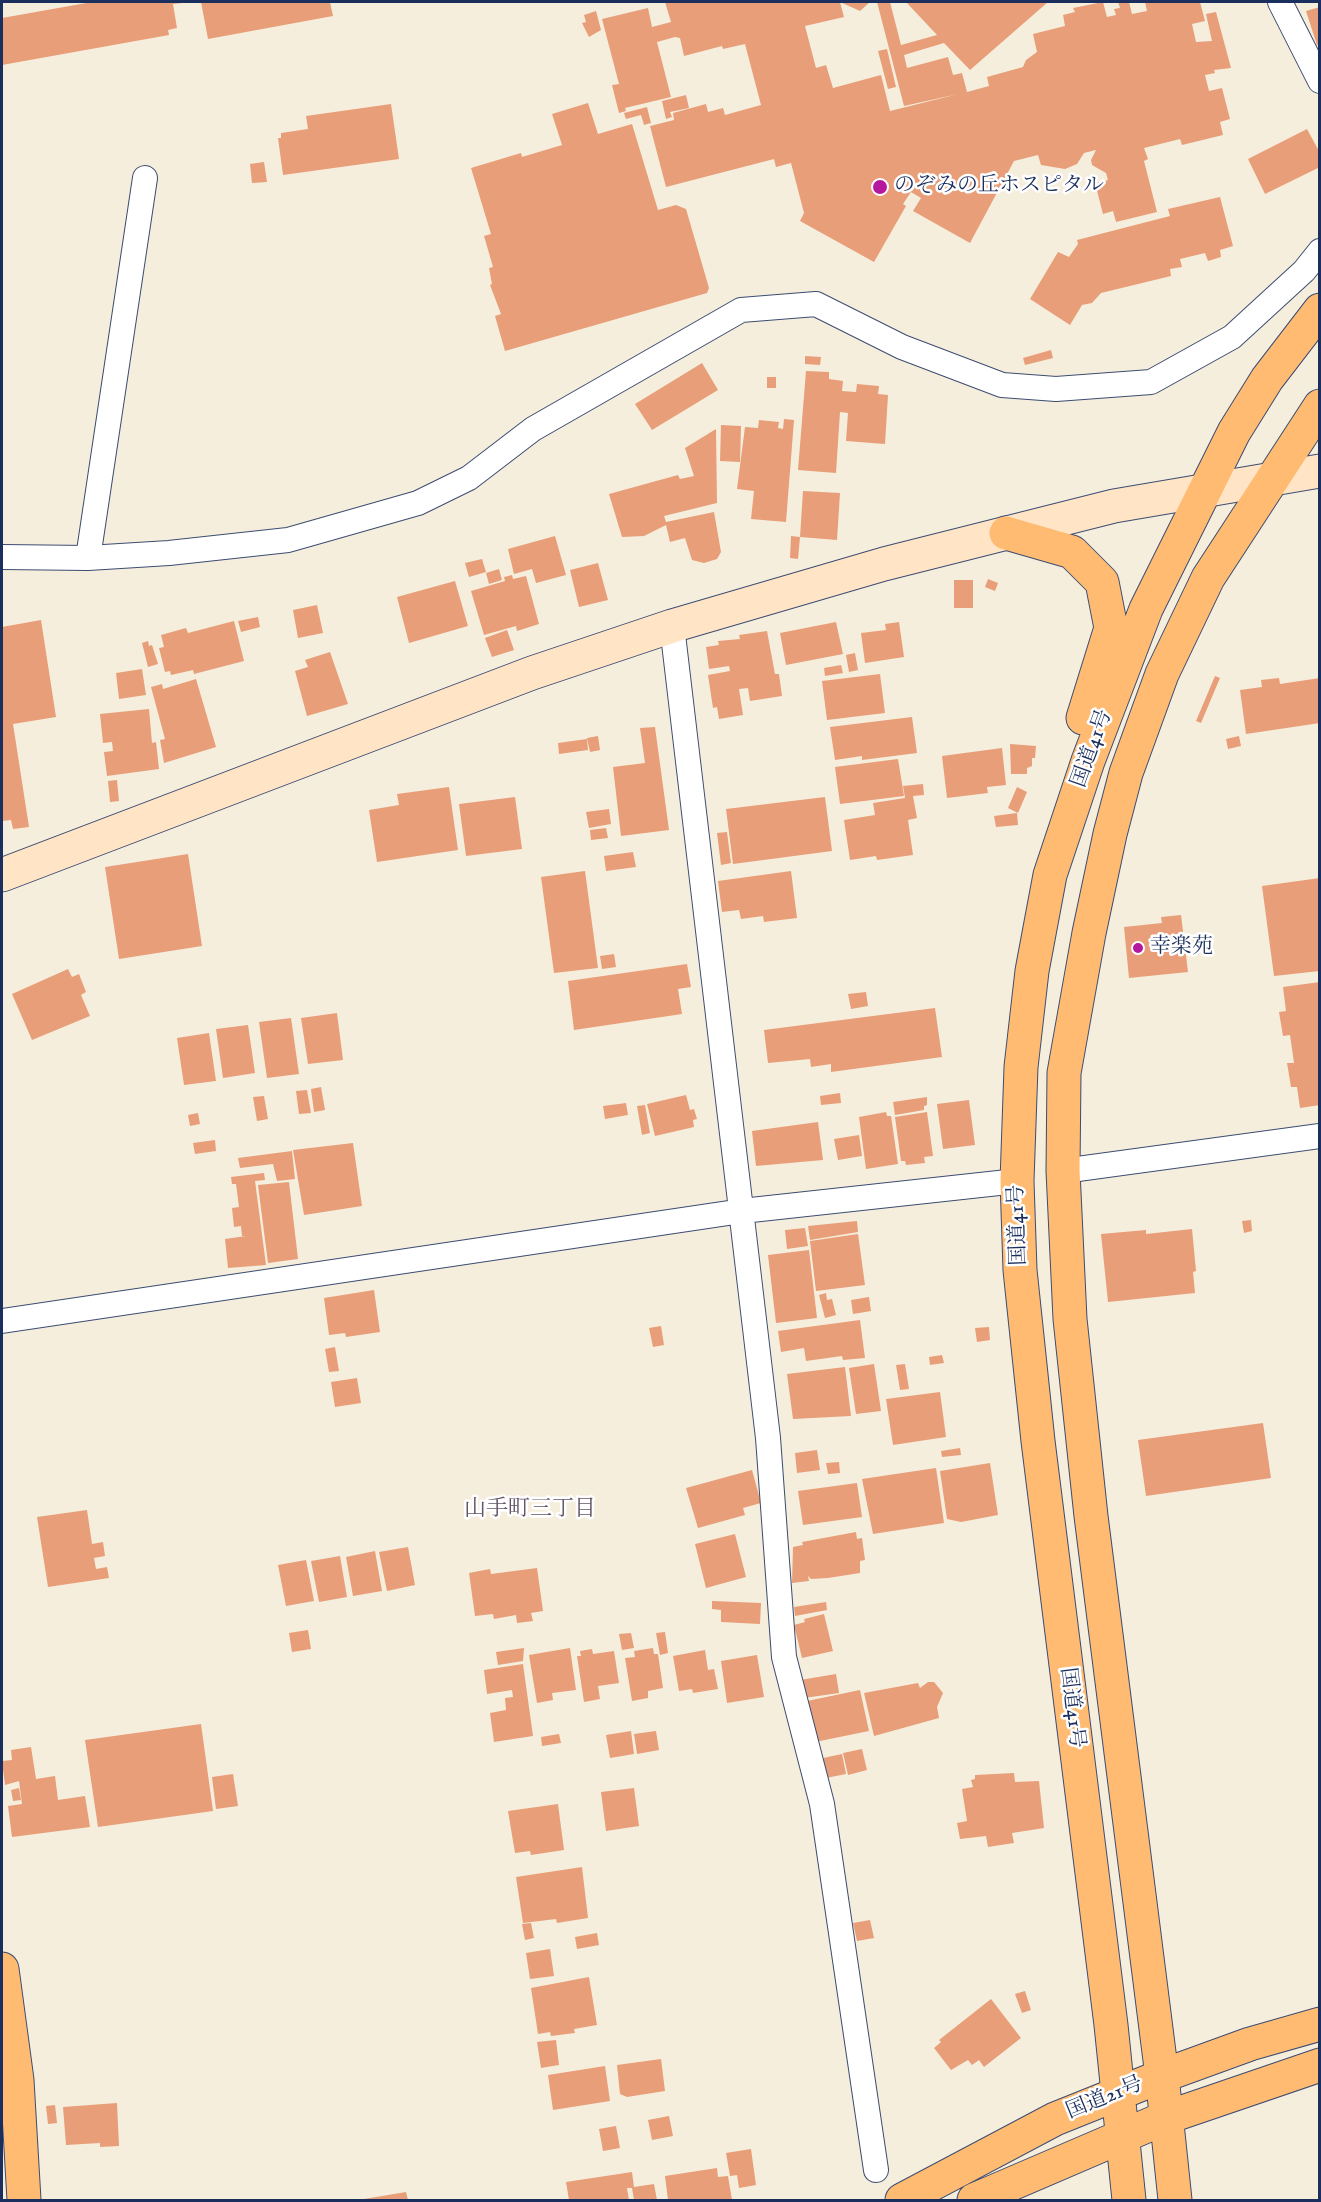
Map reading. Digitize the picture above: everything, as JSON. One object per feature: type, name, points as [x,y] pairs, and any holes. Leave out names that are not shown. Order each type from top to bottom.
[{"type":"main road","name":"国道41号","points":[[1129,2200],[1119,2092],[1038,1441],[1020,1270],[1017,1181],[1021,1067],[1040,921],[1050,874],[1082,780],[1146,609],[1234,432],[1267,379],[1320,310]]},
{"type":"main road","name":"国道41号","points":[[1175,2200],[1162,2076],[1088,1493],[1070,1319],[1062,1172],[1064,1072],[1094,910],[1126,773],[1162,674],[1208,578],[1320,406]]},
{"type":"main road","points":[[1006,533],[1072,552],[1102,582],[1110,628],[1081,727],[1082,780]]},
{"type":"main road","points":[[2,1969],[17,2080],[11,2154],[24,2200]]},
{"type":"main road","name":"国道21号","points":[[902,2200],[1055,2119],[1119,2092],[1250,2044],[1320,2024]]},
{"type":"main road","name":"国道21号","points":[[974,2200],[1165,2118],[1320,2065]]},
{"type":"street","points":[[1280,2],[1320,81]]},
{"type":"street","points":[[88,558],[145,178]]},
{"type":"street","points":[[2,557],[88,558],[169,553],[288,540],[418,503],[470,478],[533,429],[741,310],[816,304],[902,347],[1002,385],[1056,389],[1151,382],[1232,337],[1304,271],[1320,251]]},
{"type":"street","points":[[2,875],[532,673],[672,626],[873,567],[1114,506],[1320,471]]},
{"type":"street","points":[[672,626],[768,1438],[784,1658],[822,1804],[876,2170]]},
{"type":"street","points":[[1062,1172],[1320,1136]]},
{"type":"street","points":[[2,1321],[742,1211],[1017,1181]]},
{"type":"building","points":[[92,2],[182,3],[173,4],[177,28],[168,30],[169,35],[2,65],[2,18]]},
{"type":"building","points":[[201,2],[330,2],[333,16],[208,39]]},
{"type":"building","points":[[665,2],[840,2],[844,17],[805,26],[816,68],[826,65],[833,88],[881,75],[890,111],[958,94],[904,106],[877,2],[890,2],[901,45],[937,35],[906,2],[1048,2],[970,70],[944,43],[904,55],[907,68],[948,57],[953,75],[962,73],[967,92],[989,86],[987,77],[1023,67],[1026,60],[1037,52],[1033,34],[1065,26],[1063,15],[1075,12],[1073,8],[1103,2],[1107,17],[1116,15],[1114,9],[1120,8],[1118,2],[1129,2],[1132,14],[1147,11],[1145,2],[1200,2],[1205,21],[1192,24],[1196,42],[1212,41],[1206,14],[1216,12],[1231,68],[1214,70],[1215,73],[1205,75],[1209,91],[1222,88],[1230,119],[1220,122],[1223,135],[1182,145],[1180,139],[1144,148],[1148,159],[1144,161],[1157,212],[1116,222],[1113,211],[1103,214],[1095,183],[1108,180],[1106,173],[1092,165],[1091,160],[1096,150],[1084,153],[1077,164],[1065,169],[1041,165],[1038,155],[1014,161],[970,243],[913,211],[921,198],[911,192],[903,204],[906,206],[874,262],[800,221],[804,213],[791,163],[776,167],[774,159],[666,187],[650,126],[674,120],[673,113],[706,104],[708,112],[723,108],[725,115],[761,105],[745,44],[723,49],[722,46],[684,56],[680,38],[675,37],[657,42],[671,97],[625,108],[626,111],[619,113],[612,85],[619,84],[602,19],[648,8],[652,27],[671,22]]},
{"type":"building","points":[[840,2],[870,2],[860,11]]},
{"type":"building","points":[[1320,7],[1320,44],[1317,45],[1306,11]]},
{"type":"building","points":[[596,11],[601,30],[589,37],[582,23],[586,22],[584,15]]},
{"type":"building","points":[[887,49],[896,87],[888,89],[878,51]]},
{"type":"building","points":[[686,95],[689,108],[670,112],[672,117],[666,119],[662,101]]},
{"type":"building","points":[[588,103],[598,134],[632,124],[658,210],[676,205],[686,209],[709,288],[707,293],[505,351],[495,316],[501,314],[490,285],[492,284],[489,268],[493,267],[484,236],[491,234],[471,168],[521,153],[522,157],[562,145],[552,114]]},
{"type":"building","points":[[391,104],[399,159],[283,175],[278,138],[281,138],[281,133],[308,129],[306,116]]},
{"type":"building","points":[[647,107],[651,123],[644,125],[641,115],[626,119],[624,113]]},
{"type":"building","points":[[1307,129],[1320,153],[1320,167],[1265,194],[1248,159]]},
{"type":"building","points":[[264,162],[267,182],[252,183],[250,164]]},
{"type":"building","points":[[1220,197],[1233,246],[1220,250],[1221,257],[1208,261],[1205,253],[1180,259],[1182,267],[1170,269],[1171,276],[1101,293],[1092,303],[1082,305],[1070,325],[1030,299],[1058,252],[1069,257],[1078,244],[1077,240],[1170,216],[1168,209]]},
{"type":"building","points":[[1051,350],[1053,358],[1025,365],[1023,358]]},
{"type":"building","points":[[805,356],[821,357],[820,365],[805,364]]},
{"type":"building","points":[[702,363],[718,390],[652,430],[635,404]]},
{"type":"building","points":[[806,371],[829,372],[829,379],[843,381],[842,391],[856,392],[857,384],[879,386],[878,394],[888,395],[885,444],[846,441],[848,413],[840,412],[836,473],[798,470]]},
{"type":"building","points":[[767,377],[776,377],[776,388],[767,388]]},
{"type":"building","points":[[784,419],[794,420],[786,522],[751,519],[754,491],[737,489],[745,427],[758,428],[759,420],[779,422],[778,428],[783,429]]},
{"type":"building","points":[[721,425],[741,426],[740,462],[720,461]]},
{"type":"building","points":[[716,429],[717,503],[664,516],[666,522],[714,512],[721,552],[717,559],[704,563],[692,560],[685,538],[670,542],[666,525],[644,536],[622,537],[609,494],[678,475],[680,479],[694,476],[685,448]]},
{"type":"building","points":[[803,491],[840,493],[837,540],[800,537]]},
{"type":"building","points":[[555,536],[566,575],[536,583],[532,569],[514,574],[508,549]]},
{"type":"building","points":[[791,536],[800,537],[798,559],[790,558]]},
{"type":"building","points":[[482,559],[486,572],[469,577],[465,563]]},
{"type":"building","points":[[598,563],[608,600],[579,607],[570,570]]},
{"type":"building","points":[[499,569],[502,580],[489,584],[486,573]]},
{"type":"building","points":[[512,575],[513,579],[526,576],[539,624],[517,631],[516,626],[484,635],[471,591],[505,581],[504,577]]},
{"type":"building","points":[[988,579],[998,583],[995,591],[985,587]]},
{"type":"building","points":[[954,580],[973,580],[973,608],[954,608]]},
{"type":"building","points":[[455,581],[468,626],[409,643],[397,597]]},
{"type":"building","points":[[317,605],[323,633],[298,638],[293,610]]},
{"type":"building","points":[[258,617],[260,627],[241,632],[238,621]]},
{"type":"building","points":[[41,620],[56,717],[13,724],[29,827],[13,829],[11,820],[2,821],[2,627]]},
{"type":"building","points":[[234,621],[244,661],[194,674],[193,670],[171,675],[170,671],[165,672],[159,648],[164,647],[161,635],[186,628],[188,633]]},
{"type":"building","points":[[836,622],[843,654],[786,665],[780,633]]},
{"type":"building","points":[[899,622],[904,657],[865,663],[861,633],[886,630],[885,624]]},
{"type":"building","points":[[507,630],[514,650],[492,657],[485,638]]},
{"type":"building","points":[[767,631],[775,674],[779,674],[782,696],[750,701],[748,688],[739,689],[743,715],[719,719],[717,707],[713,708],[708,675],[730,671],[729,666],[709,669],[706,647],[719,645],[718,641],[740,639],[739,635]]},
{"type":"building","points":[[148,641],[149,646],[152,645],[158,664],[148,667],[142,643]]},
{"type":"building","points":[[330,652],[348,704],[307,716],[295,671],[308,667],[305,660]]},
{"type":"building","points":[[855,653],[858,670],[849,672],[846,655]]},
{"type":"building","points":[[841,665],[843,673],[825,676],[824,668]]},
{"type":"building","points":[[142,669],[146,695],[119,699],[116,673]]},
{"type":"building","points":[[880,674],[885,713],[827,720],[822,681]]},
{"type":"building","points":[[1215,676],[1220,678],[1201,723],[1196,721]]},
{"type":"building","points":[[1279,678],[1280,684],[1320,678],[1320,723],[1246,734],[1240,690],[1262,687],[1261,680]]},
{"type":"building","points":[[196,679],[216,747],[164,763],[160,740],[165,739],[151,687],[162,684],[163,689]]},
{"type":"building","points":[[149,709],[152,743],[156,742],[159,769],[107,776],[104,752],[113,751],[112,742],[103,743],[100,714]]},
{"type":"building","points":[[912,717],[917,753],[862,760],[862,756],[835,760],[830,727]]},
{"type":"building","points":[[655,727],[669,830],[621,836],[613,767],[645,763],[640,728]]},
{"type":"building","points":[[598,736],[600,750],[590,752],[587,738]]},
{"type":"building","points":[[1239,736],[1241,746],[1228,749],[1226,739]]},
{"type":"building","points":[[587,739],[588,750],[559,754],[558,743]]},
{"type":"building","points":[[1010,744],[1036,746],[1035,758],[1032,758],[1032,766],[1027,768],[1027,774],[1011,774]]},
{"type":"building","points":[[1002,748],[1006,785],[987,787],[988,793],[947,798],[942,756]]},
{"type":"building","points":[[898,759],[904,796],[840,804],[835,767]]},
{"type":"building","points":[[117,780],[119,801],[110,802],[108,781]]},
{"type":"building","points":[[923,784],[924,795],[913,796],[917,818],[908,820],[913,855],[877,860],[876,856],[850,860],[844,820],[875,815],[873,803],[905,798],[903,786]]},
{"type":"building","points":[[449,787],[458,850],[377,862],[369,810],[399,805],[397,794]]},
{"type":"building","points":[[1017,787],[1027,792],[1018,813],[1008,808]]},
{"type":"building","points":[[515,797],[522,849],[466,856],[459,804]]},
{"type":"building","points":[[825,797],[832,851],[733,864],[726,809]]},
{"type":"building","points":[[609,809],[611,824],[589,828],[586,812]]},
{"type":"building","points":[[1017,813],[1018,825],[996,827],[994,816]]},
{"type":"building","points":[[606,828],[608,838],[591,840],[590,830]]},
{"type":"building","points":[[727,832],[731,863],[721,865],[717,833]]},
{"type":"building","points":[[633,852],[636,867],[606,871],[604,856]]},
{"type":"building","points":[[188,854],[202,946],[119,959],[105,867]]},
{"type":"building","points":[[585,871],[598,968],[554,973],[541,877]]},
{"type":"building","points":[[791,871],[797,918],[764,922],[763,916],[741,919],[739,910],[722,912],[718,881]]},
{"type":"building","points":[[1320,878],[1320,971],[1274,976],[1262,886]]},
{"type":"building","points":[[1181,915],[1188,972],[1129,978],[1124,927],[1162,923],[1161,917]]},
{"type":"building","points":[[614,954],[616,967],[602,969],[600,956]]},
{"type":"building","points":[[687,964],[691,987],[678,989],[682,1014],[574,1030],[568,981]]},
{"type":"building","points":[[68,969],[72,977],[79,974],[86,992],[81,995],[90,1016],[32,1040],[12,994]]},
{"type":"building","points":[[1320,982],[1320,1105],[1300,1108],[1297,1087],[1291,1087],[1287,1063],[1294,1063],[1290,1035],[1283,1036],[1279,1012],[1286,1011],[1283,987]]},
{"type":"building","points":[[866,992],[868,1006],[851,1009],[848,994]]},
{"type":"building","points":[[935,1008],[942,1057],[831,1072],[831,1064],[811,1067],[810,1059],[768,1063],[764,1030]]},
{"type":"building","points":[[337,1013],[343,1060],[308,1064],[301,1018]]},
{"type":"building","points":[[291,1018],[299,1074],[267,1078],[259,1022]]},
{"type":"building","points":[[248,1025],[255,1073],[223,1078],[216,1029]]},
{"type":"building","points":[[209,1033],[216,1081],[184,1085],[177,1038]]},
{"type":"building","points":[[321,1087],[325,1110],[314,1112],[311,1089]]},
{"type":"building","points":[[307,1090],[311,1113],[299,1114],[296,1091]]},
{"type":"building","points":[[840,1093],[841,1103],[821,1105],[820,1096]]},
{"type":"building","points":[[686,1095],[690,1110],[694,1109],[697,1119],[693,1120],[694,1127],[655,1136],[647,1104]]},
{"type":"building","points":[[264,1096],[268,1119],[257,1121],[253,1097]]},
{"type":"building","points":[[927,1097],[924,1110],[895,1115],[893,1102]]},
{"type":"building","points":[[969,1100],[975,1145],[943,1149],[937,1104]]},
{"type":"building","points":[[626,1103],[628,1115],[605,1119],[603,1106]]},
{"type":"building","points":[[645,1105],[650,1133],[642,1135],[637,1106]]},
{"type":"building","points":[[886,1112],[887,1116],[891,1116],[898,1164],[866,1169],[859,1117]]},
{"type":"building","points":[[927,1112],[933,1156],[924,1157],[925,1163],[906,1165],[905,1161],[901,1161],[895,1117]]},
{"type":"building","points":[[198,1113],[200,1124],[190,1126],[188,1115]]},
{"type":"building","points":[[818,1122],[823,1160],[756,1166],[752,1131]]},
{"type":"building","points":[[859,1135],[862,1156],[838,1160],[834,1139]]},
{"type":"building","points":[[215,1140],[216,1151],[195,1154],[193,1143]]},
{"type":"building","points":[[353,1143],[362,1206],[304,1215],[293,1150]]},
{"type":"building","points":[[292,1151],[295,1179],[277,1181],[273,1164],[240,1168],[238,1158]]},
{"type":"building","points":[[264,1173],[265,1180],[255,1181],[266,1265],[228,1268],[225,1239],[246,1236],[242,1236],[241,1226],[234,1227],[232,1208],[239,1207],[236,1184],[232,1184],[231,1177]]},
{"type":"building","points":[[289,1182],[298,1259],[268,1263],[258,1185]]},
{"type":"building","points":[[1251,1220],[1252,1231],[1244,1233],[1242,1221]]},
{"type":"building","points":[[857,1221],[858,1232],[810,1240],[808,1226]]},
{"type":"building","points":[[805,1228],[808,1246],[787,1249],[785,1230]]},
{"type":"building","points":[[1192,1229],[1196,1271],[1193,1272],[1195,1293],[1108,1302],[1101,1234],[1146,1230],[1146,1234]]},
{"type":"building","points":[[858,1234],[865,1285],[816,1291],[810,1241]]},
{"type":"building","points":[[809,1250],[817,1318],[776,1323],[768,1255]]},
{"type":"building","points":[[374,1290],[380,1332],[346,1337],[345,1333],[329,1335],[324,1298]]},
{"type":"building","points":[[826,1293],[827,1300],[832,1299],[836,1315],[825,1318],[819,1295]]},
{"type":"building","points":[[869,1297],[871,1311],[853,1314],[851,1300]]},
{"type":"building","points":[[860,1320],[865,1358],[843,1360],[842,1356],[806,1361],[804,1348],[781,1352],[778,1331]]},
{"type":"building","points":[[661,1326],[664,1345],[653,1347],[649,1328]]},
{"type":"building","points":[[989,1327],[990,1340],[977,1342],[975,1328]]},
{"type":"building","points":[[335,1347],[339,1371],[329,1372],[325,1349]]},
{"type":"building","points":[[942,1355],[944,1363],[930,1365],[929,1357]]},
{"type":"building","points":[[874,1364],[881,1411],[856,1414],[849,1368]]},
{"type":"building","points":[[905,1364],[909,1389],[900,1390],[896,1365]]},
{"type":"building","points":[[845,1367],[851,1416],[793,1419],[787,1374]]},
{"type":"building","points":[[357,1378],[361,1403],[335,1407],[331,1382]]},
{"type":"building","points":[[940,1392],[946,1437],[893,1445],[886,1399]]},
{"type":"building","points":[[1263,1423],[1271,1478],[1146,1496],[1138,1440]]},
{"type":"building","points":[[960,1448],[961,1455],[942,1457],[941,1451]]},
{"type":"building","points":[[817,1450],[820,1470],[797,1473],[795,1453]]},
{"type":"building","points":[[839,1462],[840,1473],[828,1474],[826,1463]]},
{"type":"building","points":[[990,1463],[998,1515],[961,1522],[947,1519],[940,1471]]},
{"type":"building","points":[[936,1468],[944,1523],[873,1534],[862,1479]]},
{"type":"building","points":[[752,1470],[761,1503],[743,1508],[745,1515],[698,1528],[686,1488]]},
{"type":"building","points":[[857,1483],[862,1517],[803,1525],[798,1491]]},
{"type":"building","points":[[87,1510],[92,1544],[103,1542],[105,1556],[94,1558],[96,1569],[107,1567],[109,1578],[48,1587],[37,1517]]},
{"type":"building","points":[[856,1532],[857,1539],[862,1538],[865,1560],[860,1561],[860,1573],[811,1579],[808,1576],[809,1581],[792,1583],[793,1547],[803,1545],[802,1542]]},
{"type":"building","points":[[735,1534],[746,1577],[706,1588],[695,1544]]},
{"type":"building","points":[[408,1547],[415,1585],[387,1591],[379,1552]]},
{"type":"building","points":[[375,1551],[382,1591],[353,1596],[346,1557]]},
{"type":"building","points":[[340,1556],[347,1597],[319,1602],[311,1561]]},
{"type":"building","points":[[306,1560],[314,1601],[286,1606],[278,1565]]},
{"type":"building","points":[[537,1568],[543,1611],[531,1613],[533,1621],[517,1623],[516,1615],[494,1619],[493,1614],[475,1616],[469,1573],[490,1569],[491,1574]]},
{"type":"building","points":[[712,1601],[761,1603],[760,1624],[721,1622],[721,1610],[712,1609]]},
{"type":"building","points":[[826,1602],[827,1610],[795,1616],[794,1607]]},
{"type":"building","points":[[824,1614],[833,1651],[802,1658],[794,1625],[805,1622],[804,1619]]},
{"type":"building","points":[[308,1630],[311,1649],[292,1652],[289,1633]]},
{"type":"building","points":[[665,1632],[668,1653],[660,1655],[656,1633]]},
{"type":"building","points":[[631,1633],[634,1648],[622,1650],[619,1634]]},
{"type":"building","points":[[524,1648],[523,1661],[498,1665],[496,1652]]},
{"type":"building","points":[[570,1648],[576,1690],[552,1693],[553,1700],[537,1703],[529,1655]]},
{"type":"building","points":[[653,1648],[654,1654],[658,1654],[663,1688],[648,1691],[648,1698],[632,1701],[625,1658],[635,1657],[634,1651]]},
{"type":"building","points":[[592,1649],[593,1654],[614,1651],[619,1683],[598,1686],[600,1699],[584,1702],[577,1656],[581,1656],[580,1651]]},
{"type":"building","points":[[705,1650],[708,1670],[714,1669],[718,1689],[693,1693],[692,1689],[679,1691],[673,1656]]},
{"type":"building","points":[[757,1655],[764,1697],[727,1703],[721,1661]]},
{"type":"building","points":[[523,1664],[533,1736],[494,1742],[490,1713],[506,1710],[505,1698],[513,1697],[512,1690],[487,1694],[484,1670]]},
{"type":"building","points":[[836,1674],[839,1693],[804,1698],[800,1680]]},
{"type":"building","points":[[928,1682],[934,1682],[943,1693],[937,1707],[939,1718],[874,1736],[864,1693],[918,1683],[920,1688]]},
{"type":"building","points":[[860,1690],[869,1731],[815,1742],[807,1701]]},
{"type":"building","points":[[201,1724],[213,1811],[98,1827],[85,1740]]},
{"type":"building","points":[[631,1731],[634,1754],[610,1758],[606,1735]]},
{"type":"building","points":[[656,1731],[659,1750],[637,1754],[634,1734]]},
{"type":"building","points":[[559,1734],[561,1743],[542,1746],[541,1737]]},
{"type":"building","points":[[31,1747],[36,1779],[55,1776],[58,1800],[85,1796],[90,1827],[12,1837],[8,1806],[22,1804],[19,1781],[5,1785],[2,1761],[12,1760],[11,1750]]},
{"type":"building","points":[[862,1749],[867,1770],[848,1775],[843,1753]]},
{"type":"building","points":[[842,1754],[846,1774],[826,1778],[823,1758]]},
{"type":"building","points":[[1014,1773],[1015,1782],[1039,1781],[1044,1828],[1012,1833],[1014,1843],[988,1847],[986,1836],[960,1839],[957,1823],[967,1821],[962,1789],[973,1787],[971,1780],[975,1779],[975,1775]]},
{"type":"building","points":[[233,1774],[238,1806],[216,1809],[212,1777]]},
{"type":"building","points":[[19,1788],[21,1800],[13,1801],[11,1790]]},
{"type":"building","points":[[634,1788],[639,1826],[606,1831],[601,1792]]},
{"type":"building","points":[[558,1804],[564,1850],[531,1855],[530,1851],[515,1853],[508,1811]]},
{"type":"building","points":[[582,1867],[588,1918],[557,1923],[556,1919],[523,1923],[516,1877]]},
{"type":"building","points":[[870,1920],[874,1938],[857,1941],[853,1923]]},
{"type":"building","points":[[531,1923],[534,1938],[525,1940],[522,1924]]},
{"type":"building","points":[[597,1933],[599,1945],[577,1949],[575,1937]]},
{"type":"building","points":[[550,1949],[554,1976],[530,1979],[526,1953]]},
{"type":"building","points":[[589,1977],[597,2025],[574,2029],[575,2033],[551,2036],[550,2032],[538,2034],[531,1988]]},
{"type":"building","points":[[1025,1991],[1031,2010],[1022,2013],[1015,1994]]},
{"type":"building","points":[[991,1999],[1021,2038],[984,2067],[979,2060],[972,2065],[968,2060],[951,2070],[934,2048],[941,2042],[939,2040]]},
{"type":"building","points":[[556,2040],[559,2065],[541,2068],[537,2042]]},
{"type":"building","points":[[661,2059],[665,2091],[627,2097],[620,2094],[617,2065]]},
{"type":"building","points":[[605,2066],[610,2101],[553,2110],[548,2075]]},
{"type":"building","points":[[117,2103],[119,2146],[100,2147],[100,2143],[66,2145],[63,2107]]},
{"type":"building","points":[[55,2105],[57,2123],[48,2124],[46,2106]]},
{"type":"building","points":[[669,2116],[673,2136],[652,2140],[648,2120]]},
{"type":"building","points":[[616,2126],[620,2148],[603,2151],[599,2129]]},
{"type":"building","points":[[751,2149],[756,2185],[739,2188],[737,2175],[730,2176],[726,2153]]},
{"type":"building","points":[[717,2168],[718,2177],[728,2176],[732,2200],[668,2200],[665,2176]]},
{"type":"building","points":[[632,2172],[634,2187],[654,2184],[657,2200],[634,2200],[632,2188],[627,2188],[629,2200],[569,2200],[566,2182]]},
{"type":"building","points":[[406,2192],[408,2200],[364,2200],[364,2199]]},
{"type":"place","name":"のぞみの丘ホスピタル","points":[[880,187]]},
{"type":"place","name":"幸楽苑","points":[[1138,948]]},
{"type":"district","name":"山手町三丁目","points":[[530,1510]]}]
